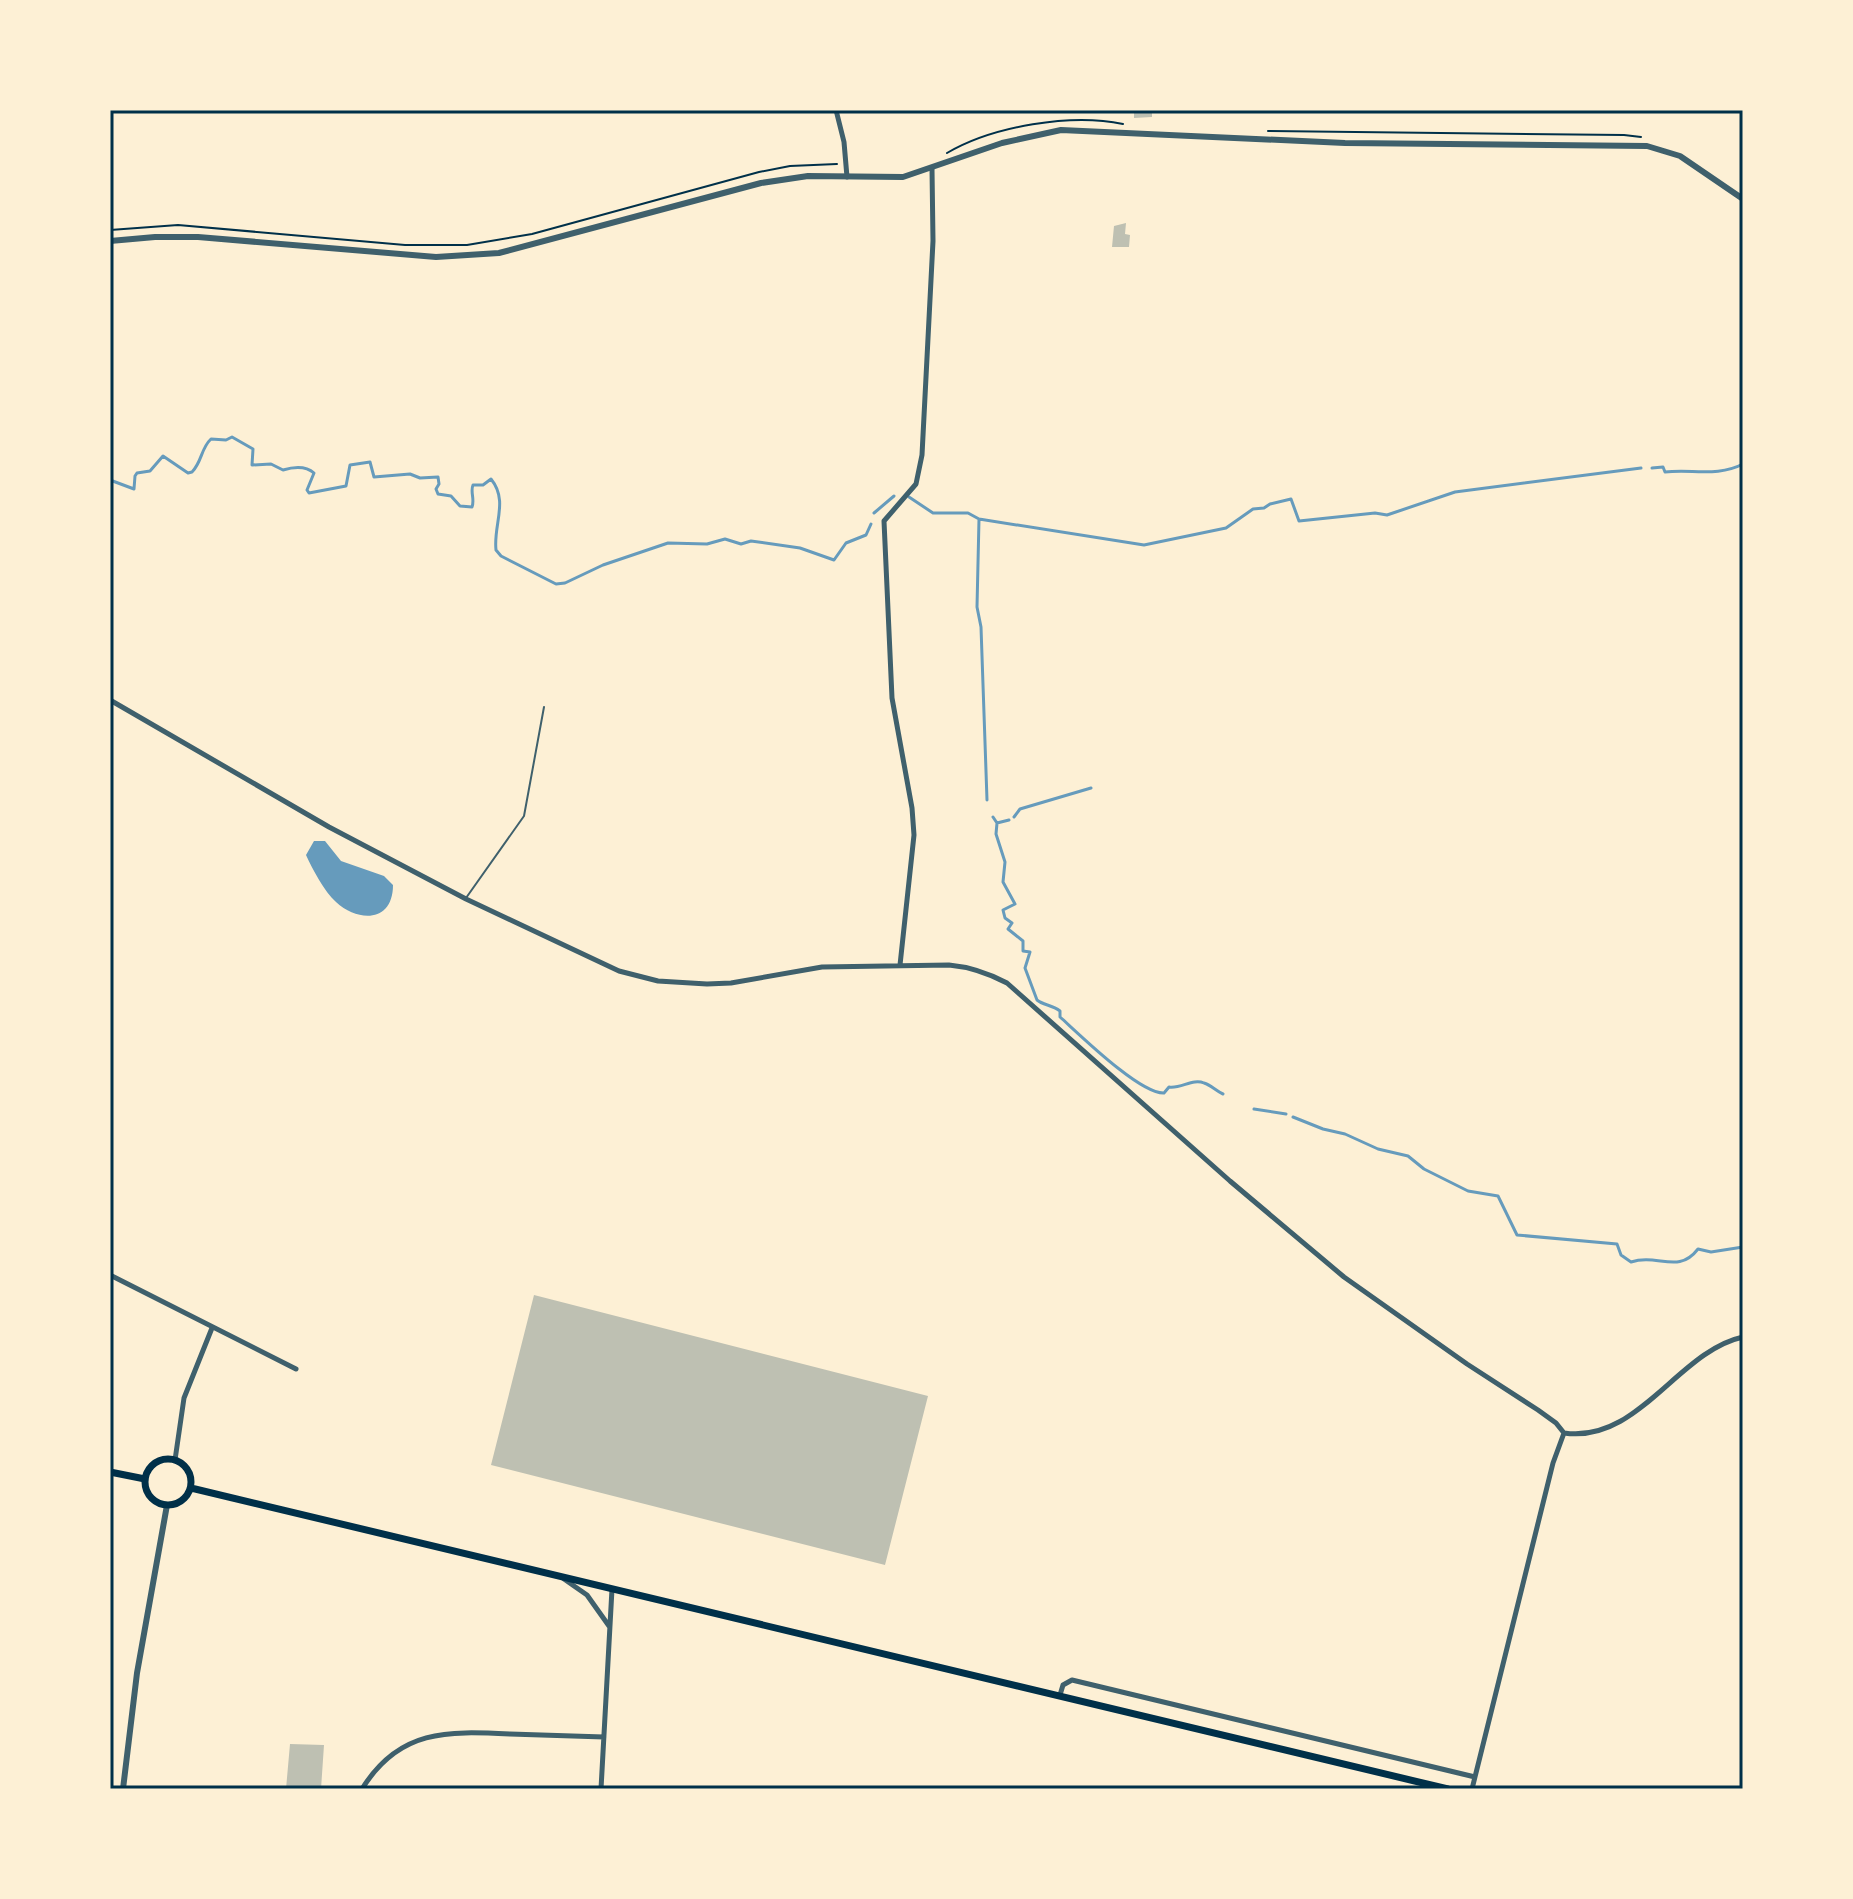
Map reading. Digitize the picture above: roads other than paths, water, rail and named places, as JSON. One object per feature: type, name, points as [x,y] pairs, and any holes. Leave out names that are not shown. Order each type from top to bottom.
[{"type":"main road","points":[[175,1460],[187,1468],[191,1488],[184,1499],[167,1505],[151,1497],[145,1487],[145,1479],[155,1463],[175,1460]]},
{"type":"main road","points":[[110,1472],[145,1479]]},
{"type":"main road","points":[[191,1488],[1448,1789]]},
{"type":"street","points":[[836,110],[847,177]]},
{"type":"street","points":[[110,241],[198,237],[404,255],[468,256],[541,243],[761,183],[792,177],[891,178],[932,169],[1027,136],[1080,129],[1345,143],[1631,145],[1658,148],[1680,156],[1743,199]]},
{"type":"street","points":[[900,965],[914,835],[892,698],[884,521],[916,484],[922,455],[933,241],[932,169]]},
{"type":"street","points":[[110,700],[329,827],[466,899],[619,971],[682,984],[731,983],[822,967],[969,967],[1007,983],[1230,1181],[1344,1277],[1538,1410],[1564,1433],[1582,1436],[1616,1425],[1719,1346],[1743,1337]]},
{"type":"street","points":[[110,1275],[296,1369]]},
{"type":"street","points":[[175,1460],[184,1398],[212,1328]]},
{"type":"street","points":[[1472,1789],[1553,1463],[1564,1433]]},
{"type":"street","points":[[123,1789],[137,1673],[167,1505]]},
{"type":"street","points":[[561,1577],[587,1595],[609,1627]]},
{"type":"street","points":[[601,1789],[612,1589]]},
{"type":"street","points":[[1060,1695],[1063,1685],[1072,1680],[1475,1777]]},
{"type":"street","points":[[362,1789],[373,1773],[394,1753],[442,1733],[604,1737]]},
{"type":"lane","points":[[466,899],[524,816],[544,707]]},
{"type":"water","points":[[314,841],[325,841],[341,861],[384,876],[393,885],[387,906],[381,912],[364,916],[336,902],[315,874],[306,855]]},
{"type":"waterway","points":[[110,480],[134,489],[137,473],[150,471],[163,456],[188,473],[192,472],[211,439],[226,440],[232,437],[253,449],[252,465],[271,464],[283,470],[310,470],[314,473],[307,490],[309,493],[346,486],[350,465],[370,462],[374,477],[410,474],[420,478],[438,477],[438,494],[451,496],[460,506],[472,507],[473,485],[483,485],[491,479],[500,505],[496,550],[501,556],[556,584],[668,543],[707,544],[725,539],[741,544],[751,541],[800,548],[834,560],[846,543],[866,535],[871,524]]},
{"type":"waterway","points":[[1652,468],[1663,467],[1665,472],[1714,471],[1743,464]]},
{"type":"waterway","points":[[979,519],[1144,545],[1226,528],[1253,509],[1291,499],[1299,521],[1375,513],[1387,515],[1455,492],[1641,468]]},
{"type":"waterway","points":[[874,513],[894,496]]},
{"type":"waterway","points":[[909,497],[933,513],[968,513],[979,519],[977,607],[981,627],[987,800]]},
{"type":"waterway","points":[[1014,817],[1020,809],[1091,788]]},
{"type":"waterway","points":[[993,817],[1005,862],[1003,882],[1015,904],[1003,910],[1005,918],[1012,923],[1008,929],[1023,941],[1023,951],[1030,952],[1025,968],[1037,1000],[1060,1011],[1060,1017],[1095,1049],[1153,1091],[1164,1093],[1169,1087],[1200,1082],[1223,1094]]},
{"type":"waterway","points":[[997,823],[1009,820]]},
{"type":"waterway","points":[[1254,1109],[1286,1114]]},
{"type":"waterway","points":[[1293,1117],[1345,1134],[1378,1149],[1408,1156],[1424,1169],[1468,1191],[1498,1196],[1517,1235],[1617,1244],[1621,1255],[1631,1262],[1683,1261],[1698,1249],[1711,1252],[1743,1247]]}]
